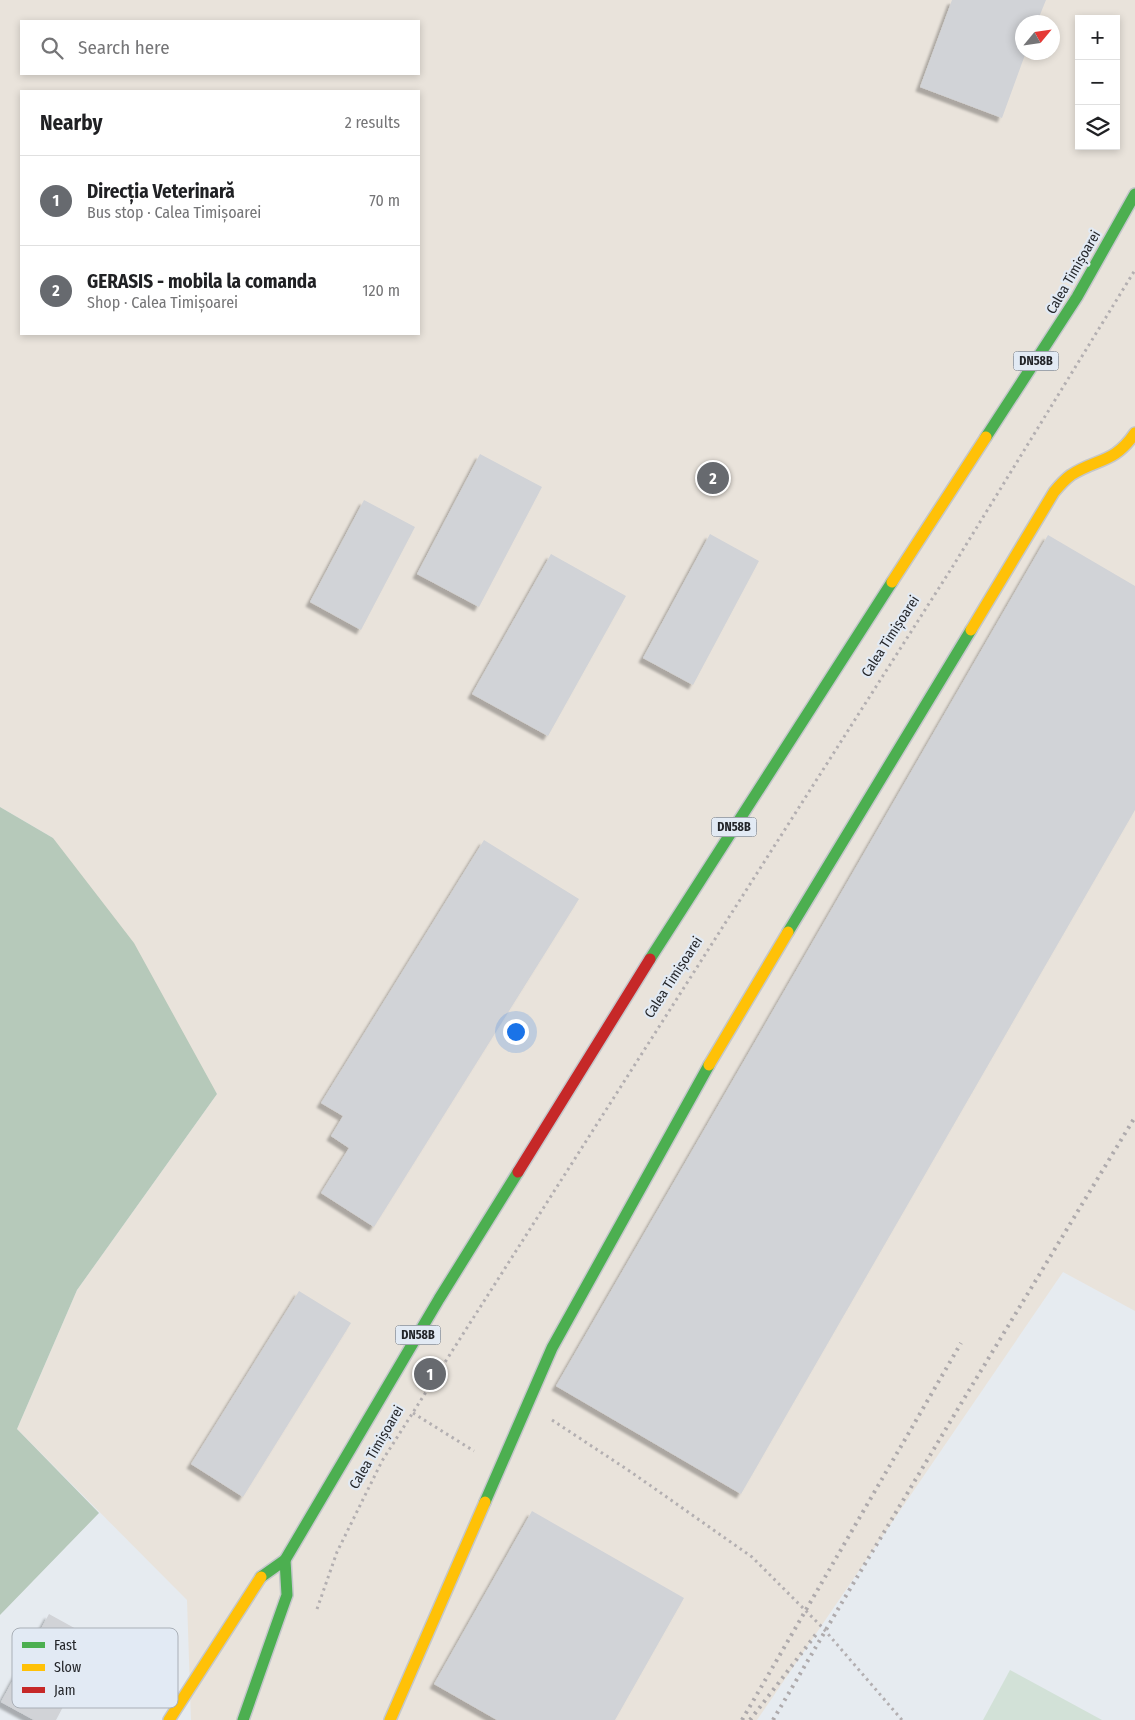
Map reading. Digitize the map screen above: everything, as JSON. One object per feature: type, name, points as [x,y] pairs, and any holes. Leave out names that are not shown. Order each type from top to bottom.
[{"type":"main road","name":"Calea Timișoarei","points":[[178,1706],[260,1578],[285,1560],[439,1299],[669,928],[1077,297],[1135,194]]},
{"type":"main road","points":[[390,1720],[552,1348],[729,1030],[1054,492],[1069,476],[1112,458],[1130,442],[1135,433]]},
{"type":"main road","points":[[243,1720],[287,1595],[285,1560]]},
{"type":"main road","name":"Calea Timișoarei","points":[[169,1720],[177,1708]]},
{"type":"path","name":"Calea Timișoarei","points":[[315,1613],[338,1552],[382,1461],[948,574],[1135,270]]},
{"type":"path","points":[[528,1404],[631,1472],[752,1557],[822,1627],[902,1720]]},
{"type":"path","points":[[413,1413],[500,1467]]},
{"type":"shaded area","points":[[0,0],[1135,0],[1135,1311],[1063,1272],[757,1720],[191,1720],[187,1600],[17,1429],[77,1290],[217,1094],[53,838],[0,807]]},
{"type":"shaded area","points":[[1010,1670],[1102,1720],[983,1720]]},
{"type":"green space","points":[[0,807],[53,838],[134,943],[217,1094],[77,1290],[17,1429],[99,1513],[0,1615]]},
{"type":"building","points":[[952,0],[1046,0],[1040,15],[1015,15],[1015,60],[1023,60],[1002,118],[920,87]]},
{"type":"building","points":[[480,454],[542,487],[479,607],[417,574]]},
{"type":"building","points":[[364,500],[415,527],[361,630],[310,602]]},
{"type":"building","points":[[710,534],[759,561],[693,685],[643,658]]},
{"type":"building","points":[[1048,535],[1135,586],[1135,810],[741,1494],[556,1386]]},
{"type":"building","points":[[551,554],[626,596],[548,736],[472,694]]},
{"type":"building","points":[[484,840],[579,899],[374,1227],[321,1193],[349,1148],[331,1136],[343,1116],[321,1103]]},
{"type":"building","points":[[299,1291],[351,1323],[243,1497],[191,1464]]},
{"type":"building","points":[[532,1511],[684,1598],[615,1720],[497,1720],[434,1684]]},
{"type":"building","points":[[49,1614],[74,1628],[41,1628]]},
{"type":"building","points":[[12,1682],[12,1708],[1,1702]]},
{"type":"building","points":[[12,1708],[62,1708],[56,1720],[34,1720]]},
{"type":"railway","points":[[773,1720],[965,1397],[1135,1117]]},
{"type":"railway","points":[[742,1720],[961,1343]]},
{"type":"railway","points":[[750,1720],[817,1633]]},
{"type":"traffic: fast","points":[[986,437],[1077,297],[1135,194]]},
{"type":"traffic: fast","points":[[650,959],[892,582]]},
{"type":"traffic: fast","points":[[788,932],[971,630]]},
{"type":"traffic: fast","points":[[485,1502],[552,1348],[709,1065]]},
{"type":"traffic: fast","points":[[261,1577],[285,1560],[439,1299],[518,1172]]},
{"type":"traffic: fast","points":[[243,1720],[287,1595],[285,1560]]},
{"type":"traffic: slow","points":[[971,630],[1054,492],[1071,475],[1120,450],[1135,433]]},
{"type":"traffic: slow","points":[[892,582],[986,437]]},
{"type":"traffic: slow","points":[[709,1065],[788,932]]},
{"type":"traffic: slow","points":[[390,1720],[485,1502]]},
{"type":"traffic: slow","points":[[178,1706],[261,1577]]},
{"type":"traffic: slow","points":[[169,1720],[177,1708]]},
{"type":"traffic: jam","points":[[518,1172],[650,959]]},
{"type":"place","name":"GERASIS - mobila la comanda","points":[[713,478]]},
{"type":"place","name":"Direcția Veterinară","points":[[430,1374]]}]
